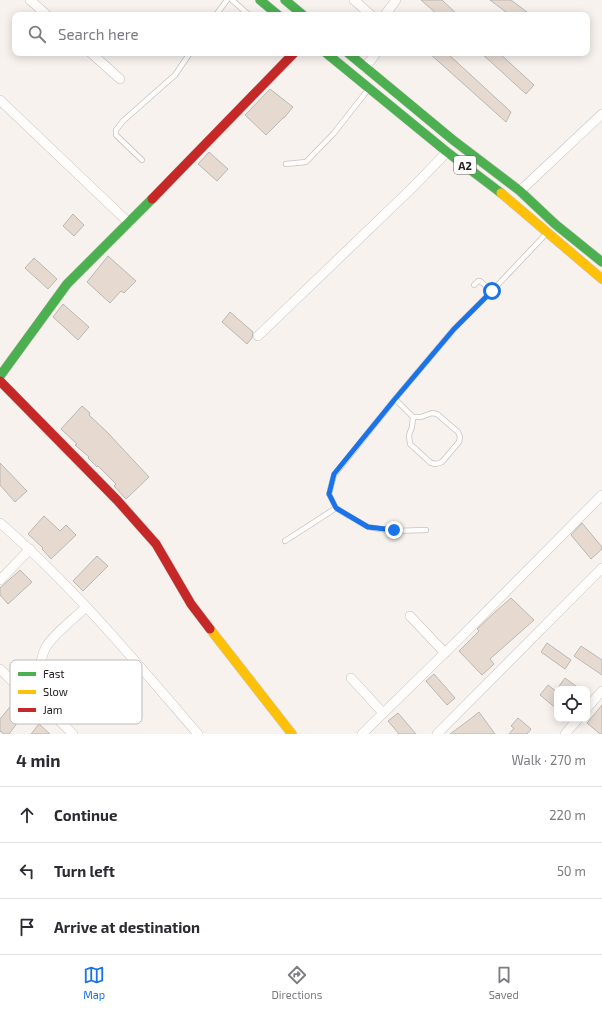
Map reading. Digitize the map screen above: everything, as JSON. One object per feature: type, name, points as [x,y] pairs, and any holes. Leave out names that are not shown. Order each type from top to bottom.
[{"type":"main road","points":[[260,0],[274,12]]},
{"type":"main road","points":[[285,0],[299,12]]},
{"type":"main road","points":[[0,376],[67,284],[129,223],[291,56]]},
{"type":"main road","name":"A2","points":[[330,56],[447,152],[513,203],[602,279]]},
{"type":"main road","name":"A2","points":[[351,56],[453,140],[520,191],[555,224],[602,262]]},
{"type":"main road","points":[[0,381],[117,500],[156,544],[191,604],[292,734]]},
{"type":"street","points":[[30,0],[44,12]]},
{"type":"street","points":[[354,0],[368,12]]},
{"type":"street","points":[[387,12],[396,0]]},
{"type":"street","points":[[94,56],[120,79]]},
{"type":"street","points":[[365,68],[374,56]]},
{"type":"street","points":[[0,100],[129,223]]},
{"type":"street","points":[[520,191],[602,114]]},
{"type":"street","points":[[258,336],[447,152]]},
{"type":"street","points":[[362,734],[602,495]]},
{"type":"street","points":[[0,523],[30,549],[134,660]]},
{"type":"street","points":[[0,580],[30,549]]},
{"type":"street","points":[[437,734],[602,568]]},
{"type":"street","points":[[43,660],[45,650],[50,641],[86,607]]},
{"type":"street","points":[[410,616],[445,653]]},
{"type":"street","points":[[0,669],[10,679]]},
{"type":"street","points":[[142,669],[198,734]]},
{"type":"street","points":[[351,678],[383,713]]},
{"type":"street","points":[[590,705],[602,691]]},
{"type":"street","points":[[566,734],[576,722]]},
{"type":"street","points":[[63,724],[73,734]]},
{"type":"lane","points":[[218,12],[227,0]]},
{"type":"lane","points":[[232,0],[246,12]]},
{"type":"lane","points":[[142,160],[116,135],[116,130],[129,114],[175,75],[188,56]]},
{"type":"lane","points":[[286,164],[306,162],[334,133],[370,88]]},
{"type":"lane","points":[[426,530],[394,530],[368,527],[336,508],[329,494],[334,474],[454,329],[547,233]]},
{"type":"lane","points":[[474,285],[480,281],[492,291]]},
{"type":"lane","points":[[395,399],[413,417],[420,417],[432,413],[437,414],[458,432],[460,437],[459,442],[442,462],[436,464],[431,463],[410,444],[409,435],[413,417]]},
{"type":"lane","points":[[285,541],[336,508]]},
{"type":"building","points":[[421,0],[442,0],[455,12],[435,12]]},
{"type":"building","points":[[490,0],[511,0],[527,12],[506,12]]},
{"type":"building","points":[[432,56],[450,56],[511,112],[506,122]]},
{"type":"building","points":[[484,56],[502,56],[534,85],[526,94]]},
{"type":"building","points":[[270,89],[293,107],[266,135],[245,115]]},
{"type":"building","points":[[209,152],[228,169],[217,181],[198,164]]},
{"type":"building","points":[[73,214],[84,225],[74,236],[63,226]]},
{"type":"building","points":[[108,256],[136,281],[124,293],[121,291],[110,303],[87,282]]},
{"type":"building","points":[[34,258],[57,279],[48,289],[25,268]]},
{"type":"building","points":[[63,304],[89,327],[78,340],[53,317]]},
{"type":"building","points":[[230,312],[253,332],[252,338],[247,344],[222,322]]},
{"type":"building","points":[[82,406],[149,477],[126,499],[114,486],[116,484],[75,445],[77,444],[61,429]]},
{"type":"building","points":[[0,463],[27,491],[15,502],[0,485]]},
{"type":"building","points":[[44,516],[60,531],[66,525],[76,535],[51,559],[42,549],[43,548],[28,534]]},
{"type":"building","points":[[582,523],[602,547],[602,549],[591,559],[571,535]]},
{"type":"building","points":[[97,556],[108,566],[83,591],[73,581]]},
{"type":"building","points":[[20,570],[32,582],[8,604],[0,595],[0,588]]},
{"type":"building","points":[[511,598],[534,620],[490,659],[494,664],[482,675],[459,651],[479,631],[477,629]]},
{"type":"building","points":[[547,643],[571,660],[565,669],[541,652]]},
{"type":"building","points":[[581,646],[602,660],[602,675],[574,656]]},
{"type":"building","points":[[434,674],[455,698],[447,705],[426,681]]},
{"type":"building","points":[[565,678],[576,686],[559,686]]},
{"type":"building","points":[[548,685],[554,690],[554,707],[540,695]]},
{"type":"building","points":[[602,705],[602,734],[587,723],[590,722],[590,719]]},
{"type":"building","points":[[10,707],[10,724],[16,724],[9,734],[4,734],[0,731],[0,719]]},
{"type":"building","points":[[479,712],[495,734],[450,734],[469,720]]},
{"type":"building","points":[[398,713],[416,734],[399,734],[388,721]]},
{"type":"building","points":[[518,718],[531,729],[527,734],[509,734],[514,728],[511,726]]},
{"type":"building","points":[[39,724],[50,734],[31,734]]},
{"type":"traffic: fast","points":[[260,0],[274,12]]},
{"type":"traffic: fast","points":[[285,0],[299,12]]},
{"type":"traffic: fast","points":[[330,56],[447,152],[501,193]]},
{"type":"traffic: fast","points":[[352,56],[453,140],[520,191],[555,224],[602,262]]},
{"type":"traffic: fast","points":[[0,376],[67,284],[152,199]]},
{"type":"traffic: slow","points":[[501,193],[602,279]]},
{"type":"traffic: slow","points":[[210,629],[292,734]]},
{"type":"traffic: jam","points":[[152,199],[291,56]]},
{"type":"traffic: jam","points":[[0,381],[117,500],[156,544],[191,604],[210,629]]},
{"type":"route","points":[[394,530],[368,527],[336,508],[329,494],[334,474],[454,329],[492,291]]}]
